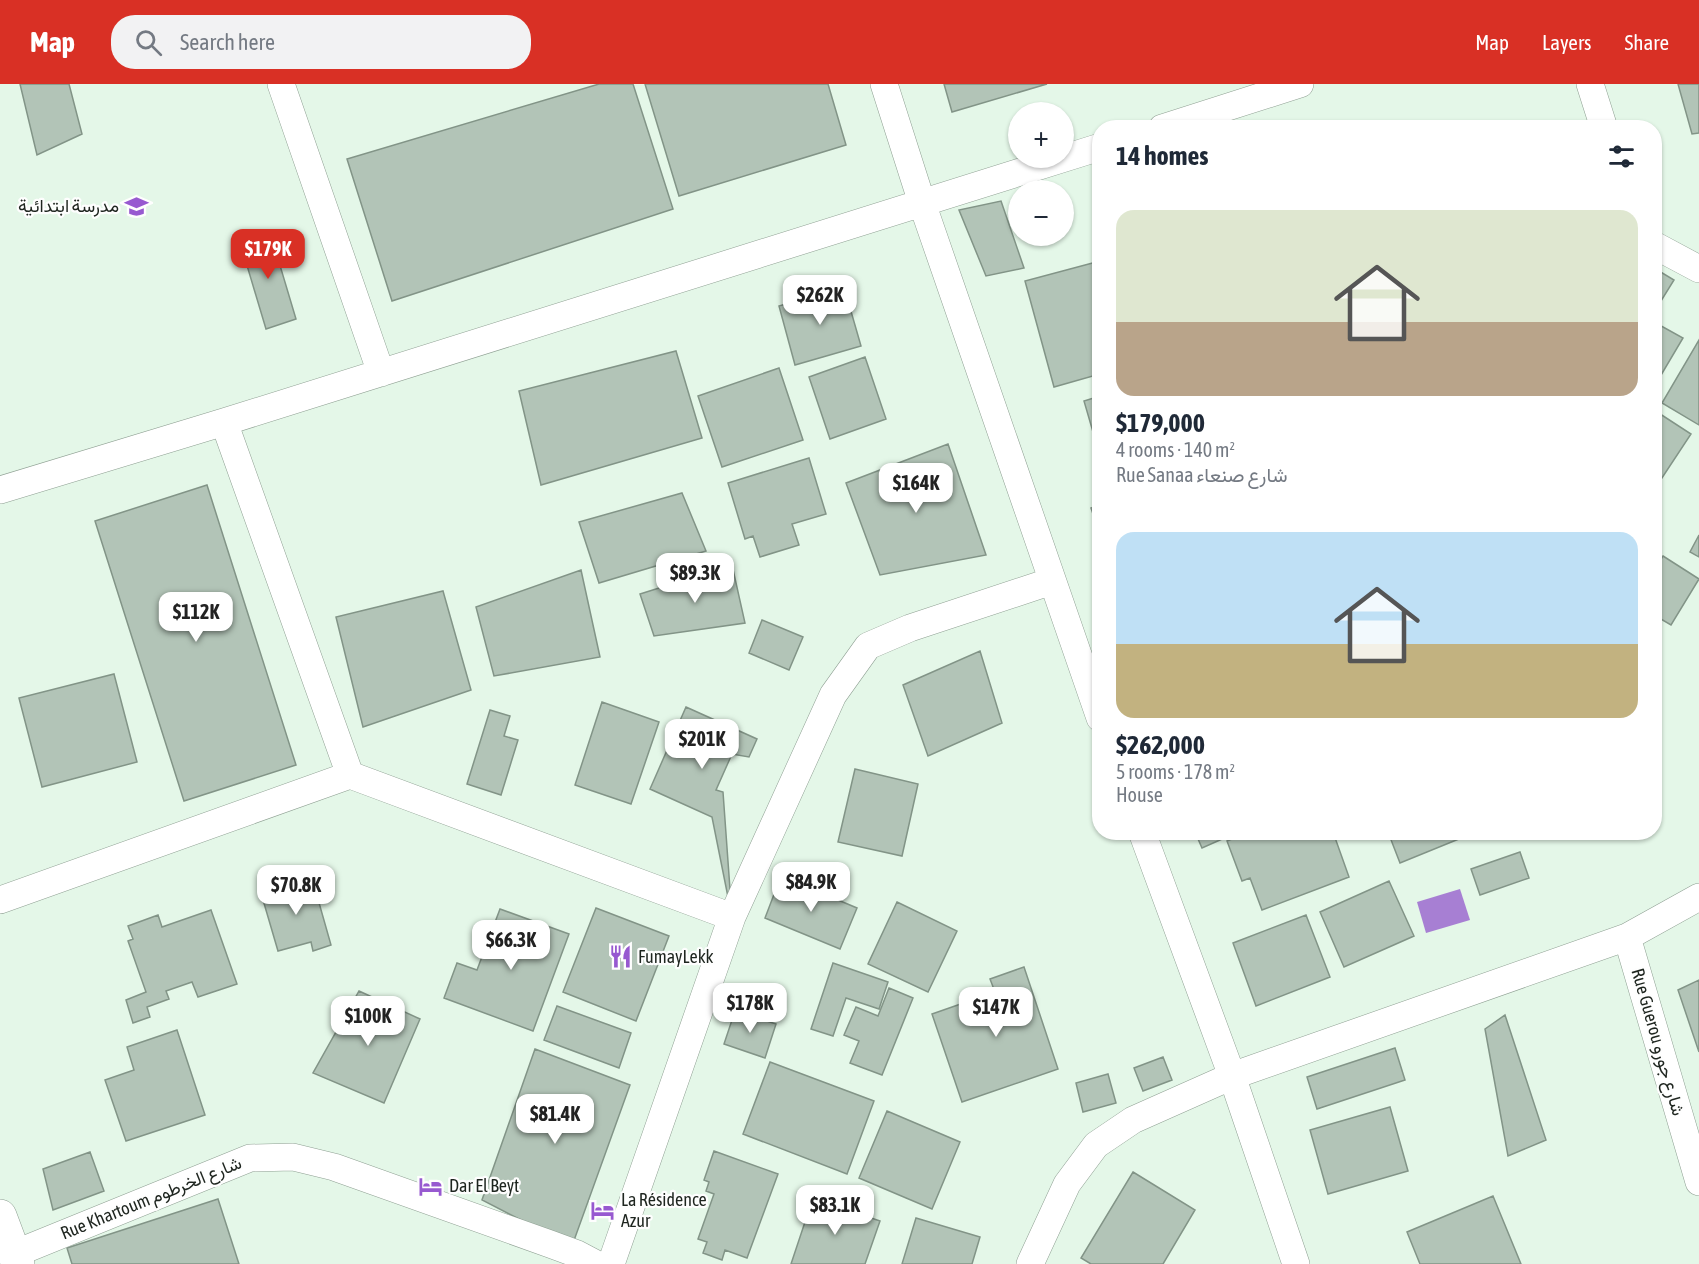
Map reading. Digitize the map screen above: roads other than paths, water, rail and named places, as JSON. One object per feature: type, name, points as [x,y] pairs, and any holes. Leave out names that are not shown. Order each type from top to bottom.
[{"type":"street","points":[[281,84],[381,372]]},
{"type":"street","points":[[884,84],[922,203],[1052,581],[1092,681]]},
{"type":"street","points":[[1187,120],[1300,84]]},
{"type":"street","points":[[1590,84],[1601,120]]},
{"type":"street","points":[[0,490],[1092,150]]},
{"type":"street","points":[[1662,249],[1699,269]]},
{"type":"street","points":[[224,422],[350,775]]},
{"type":"street","points":[[611,1264],[732,917],[833,695],[868,646],[910,628],[1052,581]]},
{"type":"street","points":[[0,900],[350,775],[732,917]]},
{"type":"street","points":[[1145,840],[1232,1076],[1296,1264]]},
{"type":"street","points":[[1030,1264],[1067,1184],[1096,1145],[1133,1120],[1232,1076],[1627,937],[1699,897]]},
{"type":"street","name":"Rue Guerou شارع جورو","points":[[1627,937],[1698,1172]]},
{"type":"street","name":"Rue Khartoum شارع الخرطوم","points":[[16,1259],[249,1158],[293,1157],[345,1171],[577,1254],[596,1264]]},
{"type":"street","points":[[0,1216],[16,1259]]},
{"type":"place","name":"مدرسة ابتدائية","points":[[137,206]]},
{"type":"place","name":"FumayLekk","points":[[620,957]]},
{"type":"place","name":"Dar El Beyt","points":[[431,1186]]},
{"type":"place","name":"La Résidence Azur","points":[[603,1210]]}]
